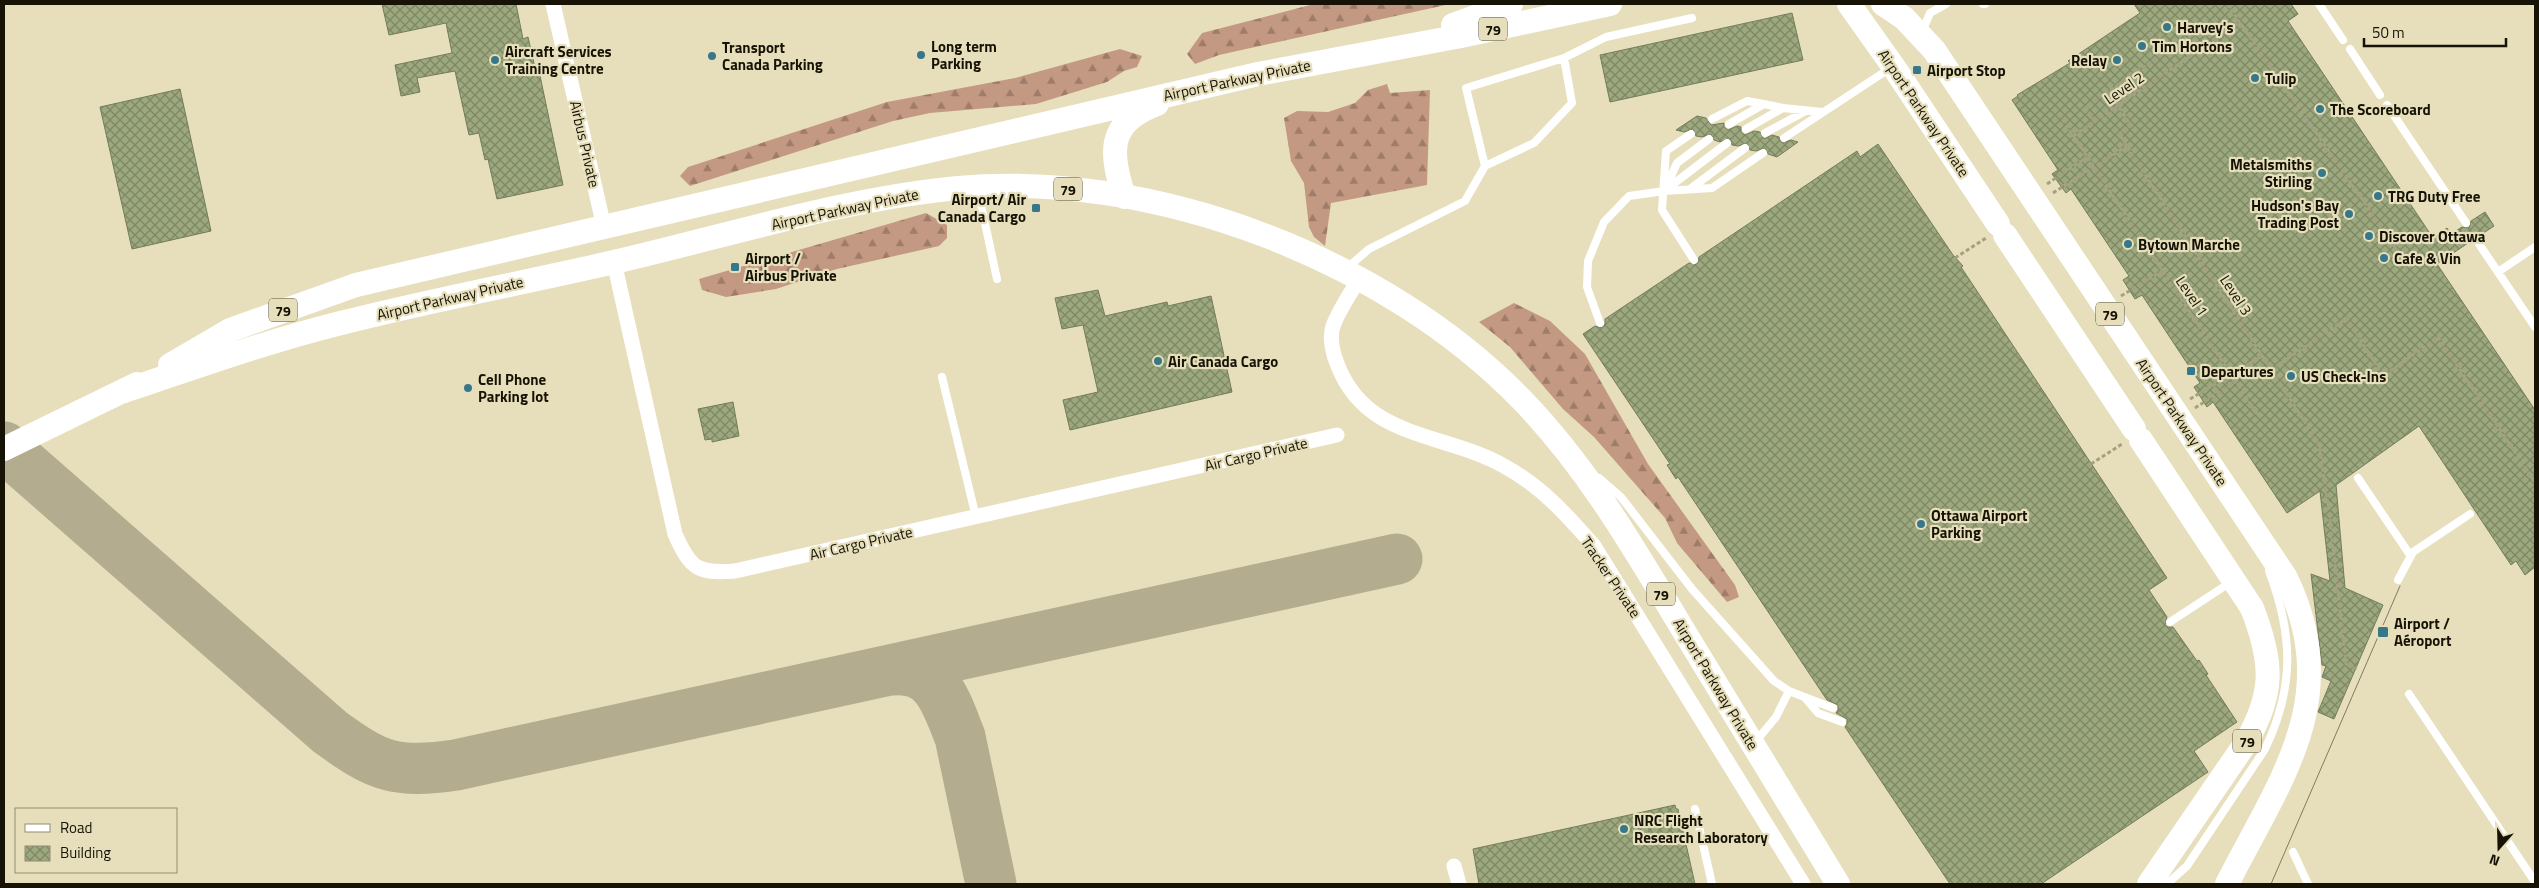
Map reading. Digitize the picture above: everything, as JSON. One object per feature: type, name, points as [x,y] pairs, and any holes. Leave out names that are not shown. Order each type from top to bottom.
[{"type":"highway","name":"Airport Parkway Private","points":[[1375,51],[1511,4]]},
{"type":"highway","name":"Airport Parkway Private","points":[[4,449],[124,391],[230,330],[356,285],[1201,87],[1375,51],[1461,36],[1610,4]]},
{"type":"highway","name":"Airport Parkway Private","points":[[1849,4],[1894,66],[2234,580],[2252,608],[2263,637],[2268,656],[2268,682],[2264,704],[2256,726],[2149,884]]},
{"type":"highway","name":"Airport Parkway Private","points":[[1883,4],[1904,18],[1934,50],[2286,578],[2294,595],[2309,648],[2311,674],[2303,726],[2283,774],[2227,884]]},
{"type":"highway","points":[[1124,197],[1115,167],[1113,152],[1116,140],[1123,127],[1150,106],[1201,87]]},
{"type":"highway","name":"Airport Parkway Private","points":[[124,391],[244,351],[338,323],[614,262],[857,203],[927,192],[977,187],[1063,189],[1163,204],[1227,222],[1290,246],[1351,275],[1424,318],[1473,354],[1520,397],[1563,447],[1610,510],[1838,884]]},
{"type":"highway","points":[[604,226],[614,262]]},
{"type":"street","name":"Airbus Private","points":[[553,4],[604,226]]},
{"type":"street","name":"Air Cargo Private","points":[[614,262],[675,534],[684,555],[696,568],[716,572],[735,571],[1338,436]]},
{"type":"street","name":"Tracker Private","points":[[1351,275],[1332,327],[1334,358],[1348,388],[1373,414],[1388,423],[1454,444],[1503,465],[1547,495],[1574,524],[1594,546],[1803,884]]},
{"type":"street","points":[[1454,866],[1459,884]]},
{"type":"lane","points":[[1894,4],[2259,550],[2281,606],[2287,632],[2288,666],[2283,699],[2274,729],[2265,749],[2187,866],[2167,884]]},
{"type":"lane","points":[[1918,38],[1930,13],[1946,4]]},
{"type":"lane","points":[[2319,4],[2344,40]]},
{"type":"lane","points":[[1485,166],[1466,88],[1564,58],[1606,37],[1692,18]]},
{"type":"lane","points":[[2350,49],[2380,95]]},
{"type":"lane","points":[[1351,275],[1369,249],[1465,201],[1485,166],[1534,143],[1572,103],[1564,58]]},
{"type":"lane","points":[[1784,138],[1894,66]]},
{"type":"lane","points":[[1712,119],[1748,102],[1804,112],[1822,112]]},
{"type":"lane","points":[[1730,124],[1764,104]]},
{"type":"lane","points":[[2387,105],[2466,224]]},
{"type":"lane","points":[[1746,129],[1783,108]]},
{"type":"lane","points":[[1765,133],[1804,112]]},
{"type":"lane","points":[[1691,134],[1666,151],[1662,210],[1694,260]]},
{"type":"lane","points":[[1664,191],[1677,163],[1709,139]]},
{"type":"lane","points":[[1664,191],[1727,144]]},
{"type":"lane","points":[[1690,189],[1745,148]]},
{"type":"lane","points":[[1600,323],[1587,287],[1588,261],[1604,222],[1629,196],[1664,191],[1712,188],[1763,153]]},
{"type":"lane","points":[[977,187],[997,279]]},
{"type":"lane","points":[[2478,241],[2535,327]]},
{"type":"lane","points":[[2498,272],[2535,247]]},
{"type":"lane","points":[[942,377],[976,517]]},
{"type":"lane","points":[[1563,447],[1621,497],[1692,589],[1774,680],[1789,691],[1833,708]]},
{"type":"lane","points":[[2358,478],[2410,555]]},
{"type":"lane","points":[[2398,580],[2410,555],[2470,514]]},
{"type":"lane","points":[[2170,622],[2234,580]]},
{"type":"lane","points":[[1753,745],[1776,716],[1789,691]]},
{"type":"lane","points":[[2409,694],[2535,882]]},
{"type":"lane","points":[[1804,698],[1818,713],[1842,722]]},
{"type":"lane","points":[[1695,809],[1712,884]]},
{"type":"lane","points":[[2293,852],[2308,884]]},
{"type":"path","points":[[2228,4],[2409,267]]},
{"type":"path","name":"Level 2","points":[[2073,136],[2240,22]]},
{"type":"path","points":[[2147,28],[2164,52]]},
{"type":"path","points":[[2094,121],[2086,107],[2178,42]]},
{"type":"path","points":[[2062,188],[2127,146],[2119,134],[2130,126],[2109,91]]},
{"type":"path","name":"Level 1","points":[[2059,114],[2257,414]]},
{"type":"path","name":"Level 3","points":[[2127,146],[2319,444],[2338,585],[2346,664],[2356,668]]},
{"type":"path","points":[[2271,370],[2347,318],[2383,376],[2438,337],[2535,482]]},
{"type":"path","points":[[2198,394],[2262,356]]},
{"type":"green space","points":[[1314,4],[1450,4],[1219,55],[1195,64],[1187,54],[1202,33]]},
{"type":"green space","points":[[1120,49],[1142,56],[1137,67],[1124,71],[1107,82],[1036,104],[930,113],[893,121],[690,186],[680,176],[688,167],[887,102],[1015,78]]},
{"type":"green space","points":[[1387,84],[1390,93],[1430,90],[1427,185],[1331,203],[1325,246],[1314,237],[1309,227],[1304,183],[1291,161],[1284,118],[1297,111],[1328,112],[1355,103],[1368,90]]},
{"type":"green space","points":[[926,213],[947,225],[947,238],[939,246],[837,269],[776,289],[726,297],[702,290],[699,279]]},
{"type":"green space","points":[[1514,303],[1550,321],[1585,354],[1648,464],[1735,585],[1739,597],[1727,602],[1677,543],[1665,518],[1594,437],[1563,409],[1510,347],[1479,322]]},
{"type":"building","points":[[382,4],[516,4],[523,39],[528,37],[536,72],[539,71],[563,185],[497,199],[488,159],[485,160],[479,133],[469,135],[455,71],[417,78],[420,92],[401,96],[395,65],[452,53],[446,23],[389,35]]},
{"type":"building","points":[[2134,4],[2291,4],[2298,14],[2288,21],[2433,238],[2447,228],[2451,234],[2462,227],[2469,228],[2471,221],[2485,212],[2494,226],[2479,236],[2474,236],[2471,241],[2437,264],[2535,410],[2535,567],[2525,575],[2516,561],[2511,565],[2419,426],[2336,485],[2345,588],[2383,605],[2334,719],[2318,712],[2331,681],[2322,677],[2326,666],[2322,665],[2311,574],[2330,581],[2320,491],[2287,513],[2213,402],[2207,407],[2194,387],[2200,383],[2142,295],[2135,299],[2123,280],[2129,276],[2071,189],[2066,193],[2052,174],[2058,170],[2012,100],[2017,95],[2070,63],[2068,61],[2140,13]]},
{"type":"building","points":[[1792,13],[1803,60],[1610,102],[1600,55]]},
{"type":"building","points":[[180,89],[211,231],[132,249],[100,107]]},
{"type":"building","points":[[1697,116],[1706,118],[1711,125],[1724,123],[1724,127],[1728,130],[1737,126],[1741,127],[1741,132],[1745,135],[1754,131],[1760,132],[1764,139],[1772,135],[1779,137],[1782,143],[1791,140],[1798,142],[1777,157],[1768,154],[1765,148],[1756,151],[1750,150],[1747,143],[1738,146],[1732,145],[1729,138],[1720,142],[1714,140],[1711,134],[1702,137],[1696,136],[1693,129],[1684,132],[1676,130]]},
{"type":"building","name":"Ottawa Airport Parking","points":[[1878,144],[1953,255],[1963,266],[1961,267],[2167,578],[2149,590],[2167,617],[2165,625],[2173,627],[2197,661],[2199,660],[2208,674],[2206,675],[2237,722],[2194,751],[2208,772],[2041,884],[1950,884],[1845,727],[1847,719],[1836,713],[1838,705],[1827,700],[1678,477],[1676,479],[1667,465],[1670,464],[1583,334],[1595,326],[1602,328],[1605,324],[1605,319],[1689,263],[1697,264],[1699,257],[1857,151],[1860,157]]},
{"type":"building","name":"Air Canada Cargo","points":[[1098,290],[1105,316],[1167,302],[1168,306],[1211,296],[1232,392],[1070,430],[1063,400],[1098,392],[1083,325],[1062,329],[1055,298]]},
{"type":"building","points":[[733,402],[739,436],[712,442],[712,439],[705,440],[698,409]]},
{"type":"building","name":"NRC Flight Research Laboratory","points":[[1675,805],[1676,809],[1678,809],[1695,884],[1479,884],[1473,849]]},
{"type":"taxiway","points":[[4,447],[330,732],[375,760],[402,768],[418,769],[456,765],[1397,559]]},
{"type":"taxiway","points":[[892,670],[907,670],[920,674],[930,680],[938,689],[950,711],[960,737],[991,884]]},
{"type":"tram line","points":[[2271,884],[2400,586]]},
{"type":"place","name":"Harvey's","points":[[2167,27]]},
{"type":"place","name":"Tim Hortons","points":[[2142,46]]},
{"type":"place","name":"Long term Parking","points":[[921,55]]},
{"type":"place","name":"Transport Canada Parking","points":[[712,56]]},
{"type":"place","name":"Aircraft Services Training Centre","points":[[495,60]]},
{"type":"place","name":"Relay","points":[[2117,60]]},
{"type":"place","name":"Airport Stop","points":[[1917,70]]},
{"type":"place","name":"Tulip","points":[[2255,78]]},
{"type":"place","name":"The Scoreboard","points":[[2320,109]]},
{"type":"place","name":"Metalsmiths Stirling","points":[[2322,173]]},
{"type":"place","name":"TRG Duty Free","points":[[2378,196]]},
{"type":"place","name":"Airport/ Air Canada Cargo","points":[[1036,208]]},
{"type":"place","name":"Hudson's Bay Trading Post","points":[[2349,214]]},
{"type":"place","name":"Discover Ottawa","points":[[2369,236]]},
{"type":"place","name":"Bytown Marche","points":[[2128,244]]},
{"type":"place","name":"Cafe & Vin","points":[[2384,258]]},
{"type":"place","name":"Airport / Airbus Private","points":[[735,267]]},
{"type":"place","name":"Air Canada Cargo","points":[[1158,361]]},
{"type":"place","name":"Departures","points":[[2191,371]]},
{"type":"place","name":"US Check-Ins","points":[[2291,376]]},
{"type":"place","name":"Cell Phone Parking lot","points":[[468,388]]},
{"type":"place","name":"Ottawa Airport Parking","points":[[1921,524]]},
{"type":"place","name":"Airport / Aéroport","points":[[2383,632]]},
{"type":"place","name":"NRC Flight Research Laboratory","points":[[1624,829]]}]
